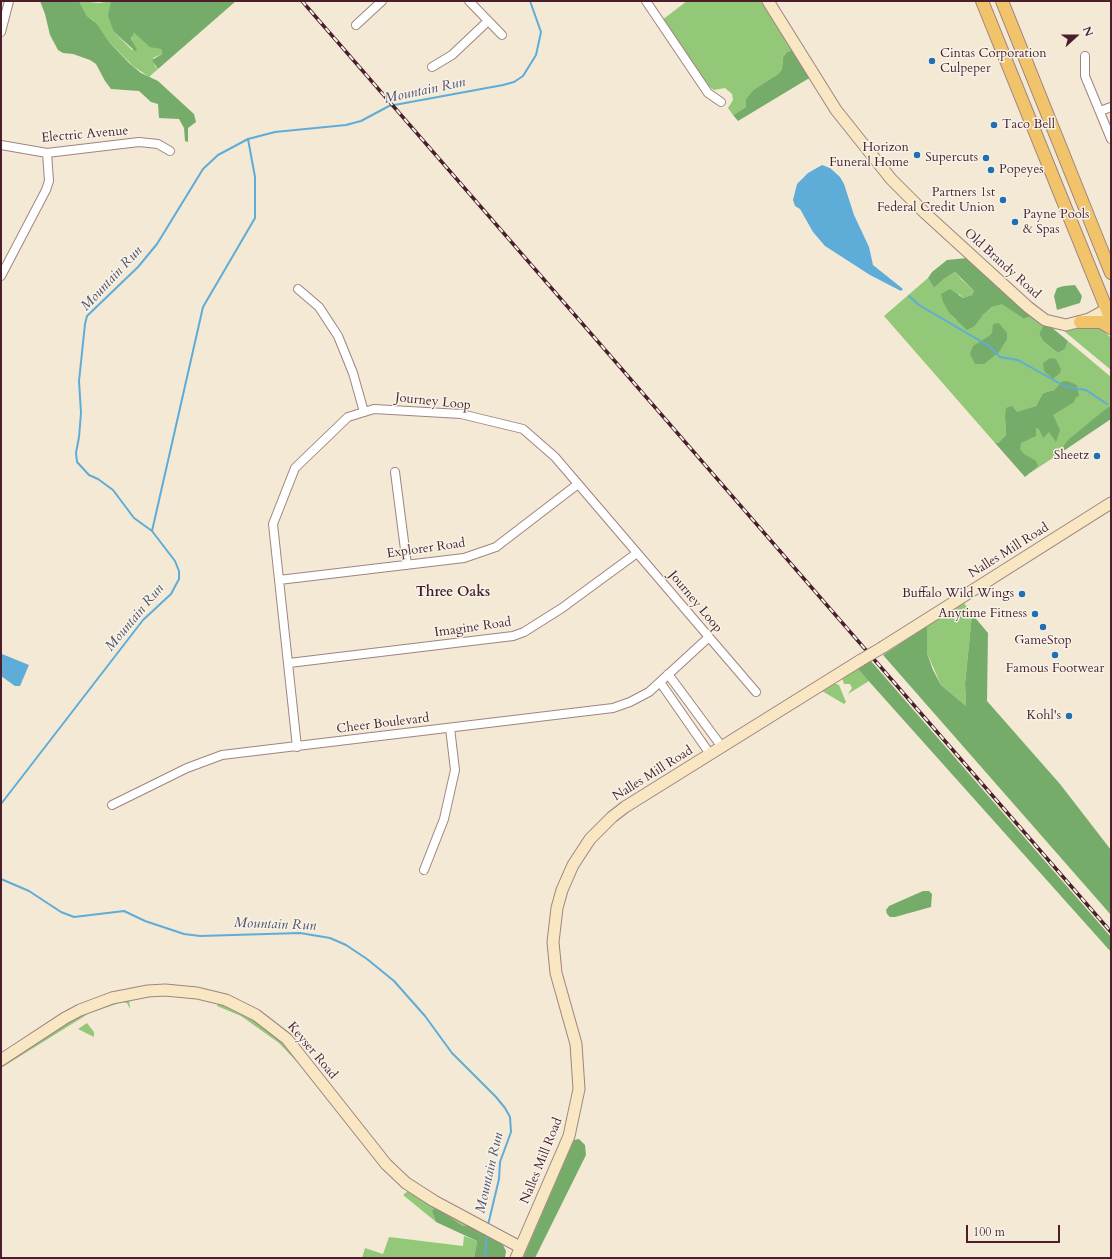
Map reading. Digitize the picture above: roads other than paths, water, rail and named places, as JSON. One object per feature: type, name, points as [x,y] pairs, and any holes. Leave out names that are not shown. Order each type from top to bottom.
[{"type":"main road","points":[[982,1],[1020,97],[1110,312]]},
{"type":"main road","points":[[1002,1],[1110,268]]},
{"type":"main road","points":[[1020,97],[1037,89]]},
{"type":"main road","points":[[1080,322],[1101,322],[1111,328]]},
{"type":"street","points":[[1,32],[8,1]]},
{"type":"street","points":[[356,25],[382,1]]},
{"type":"street","points":[[469,1],[502,35]]},
{"type":"street","points":[[646,1],[708,92],[721,102]]},
{"type":"street","name":"Old Brandy Road","points":[[768,1],[836,110],[874,159],[907,196],[1041,318],[1061,324],[1080,322],[1110,312]]},
{"type":"street","points":[[432,66],[452,55],[488,21]]},
{"type":"street","points":[[1085,56],[1085,76],[1111,139]]},
{"type":"street","points":[[1100,111],[1111,107]]},
{"type":"street","name":"Electric Avenue","points":[[1,145],[47,153],[139,142],[158,144],[170,152]]},
{"type":"street","points":[[1,276],[48,185],[47,153]]},
{"type":"street","points":[[298,289],[319,307],[338,336],[353,373],[364,412]]},
{"type":"street","name":"Journey Loop","points":[[297,747],[273,524],[295,468],[348,417],[374,408],[461,414],[522,429],[555,457],[756,692]]},
{"type":"street","points":[[395,472],[407,565]]},
{"type":"street","name":"Explorer Road","points":[[279,580],[464,558],[496,547],[578,484]]},
{"type":"street","name":"Nalles Mill Road","points":[[516,1258],[569,1136],[580,1089],[576,1044],[562,997],[554,961],[554,927],[557,908],[566,879],[581,852],[612,817],[636,800],[884,647],[1111,504]]},
{"type":"street","name":"Imagine Road","points":[[288,663],[513,636],[524,632],[562,608],[637,553]]},
{"type":"street","name":"Cheer Boulevard","points":[[112,805],[187,768],[222,755],[613,708],[649,692],[709,637]]},
{"type":"street","points":[[668,674],[722,747]]},
{"type":"street","points":[[660,682],[710,754]]},
{"type":"street","points":[[424,870],[444,819],[455,770],[450,728]]},
{"type":"street","name":"Keyser Road","points":[[1,1060],[65,1018],[80,1010],[112,998],[141,992],[164,990],[197,993],[226,1000],[256,1015],[287,1039],[386,1164],[398,1176],[424,1196],[520,1247]]},
{"type":"water","points":[[822,165],[830,168],[840,177],[844,184],[854,215],[869,247],[873,265],[903,289],[901,291],[870,275],[825,246],[813,232],[800,209],[795,206],[793,200],[797,184],[808,173]]},
{"type":"water","points":[[2,654],[29,665],[20,686],[15,686],[1,676]]},
{"type":"waterway","name":"Mountain Run","points":[[1,804],[143,620],[171,594],[179,579],[179,571],[175,561],[152,531],[134,518],[113,490],[98,479],[89,475],[77,462],[76,453],[81,413],[79,381],[87,316],[138,267],[157,244],[203,169],[218,155],[248,139],[275,132],[346,125],[361,121],[389,106],[503,85],[514,82],[523,76],[536,55],[541,32],[530,1]]},
{"type":"waterway","points":[[152,531],[203,307],[255,218],[255,177],[248,139]]},
{"type":"waterway","points":[[909,296],[919,305],[989,346],[1000,357],[1018,360],[1066,387],[1086,390],[1107,404]]},
{"type":"waterway","name":"Mountain Run","points":[[1,879],[29,891],[61,912],[74,917],[124,911],[145,921],[184,934],[200,936],[300,933],[330,938],[346,945],[367,959],[394,981],[425,1016],[452,1053],[496,1097],[510,1117],[511,1132],[500,1162],[499,1179],[488,1225]]},
{"type":"waterway","name":"Mountain Run","points":[[485,1258],[487,1233]]},
{"type":"railway","points":[[302,1],[1111,932]]},
{"type":"place","name":"Cintas Corporation Culpeper","points":[[932,61]]},
{"type":"place","name":"Taco Bell","points":[[994,125]]},
{"type":"place","name":"Horizon Funeral Home","points":[[917,155]]},
{"type":"place","name":"Supercuts","points":[[986,158]]},
{"type":"place","name":"Popeyes","points":[[991,170]]},
{"type":"place","name":"Partners 1st Federal Credit Union","points":[[1003,200]]},
{"type":"place","name":"Payne Pools & Spas","points":[[1015,222]]},
{"type":"place","name":"Sheetz","points":[[1097,456]]},
{"type":"place","name":"Buffalo Wild Wings","points":[[1022,594]]},
{"type":"place","name":"Anytime Fitness","points":[[1035,614]]},
{"type":"place","name":"GameStop","points":[[1043,627]]},
{"type":"place","name":"Famous Footwear","points":[[1055,655]]},
{"type":"place","name":"Kohl's","points":[[1069,716]]},
{"type":"district","name":"Three Oaks","points":[[453,593]]}]
